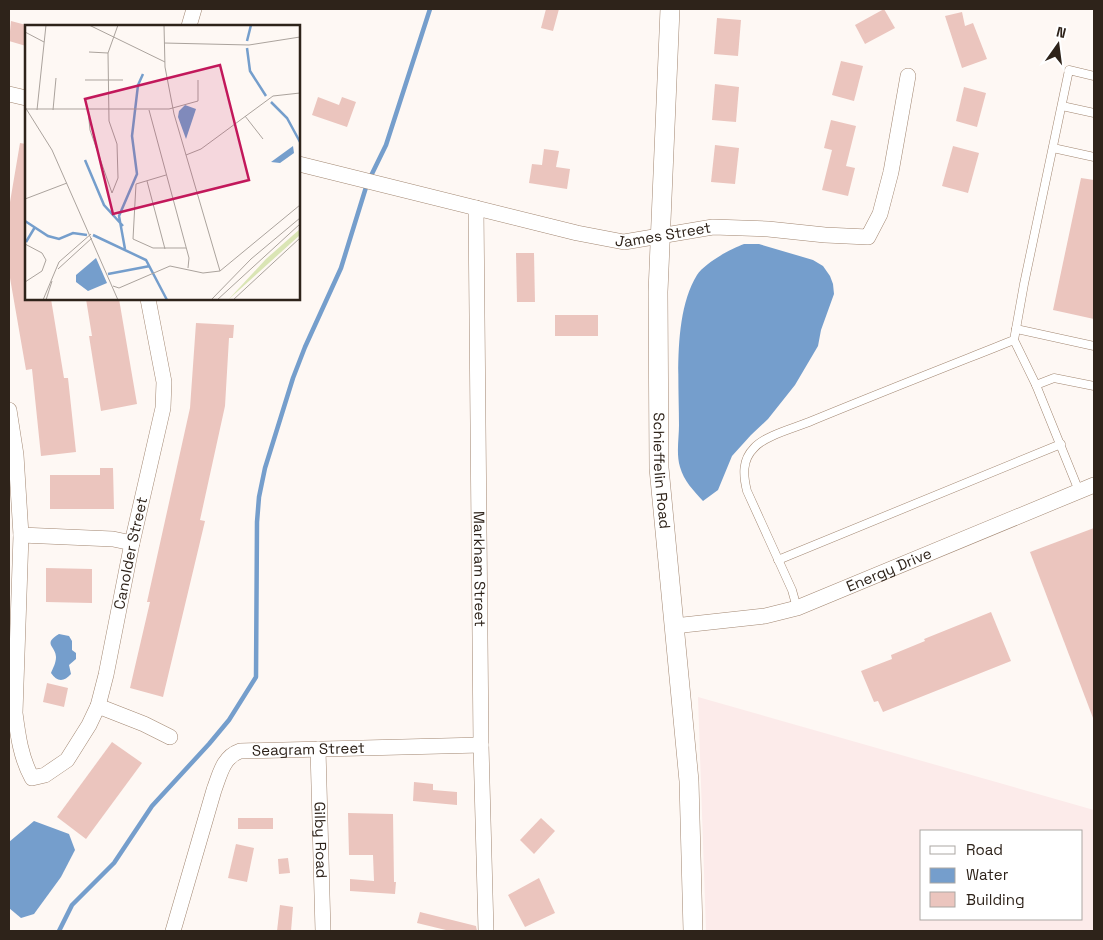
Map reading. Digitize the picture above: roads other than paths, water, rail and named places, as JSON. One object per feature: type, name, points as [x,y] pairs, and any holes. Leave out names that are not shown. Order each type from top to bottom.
[{"type":"street","points":[[189,25],[194,9]]},
{"type":"street","name":"Schieffelin Road","points":[[670,9],[657,322],[659,468],[689,781],[693,931]]},
{"type":"street","name":"James Street","points":[[300,164],[577,233],[624,242],[713,227],[768,229],[868,237],[880,214],[908,76]]},
{"type":"street","points":[[9,94],[25,98]]},
{"type":"street","name":"Markham Street","points":[[476,208],[481,745],[486,931]]},
{"type":"street","name":"Canolder Street","points":[[21,535],[15,713],[25,764],[32,778],[45,775],[67,760],[89,725],[98,706],[163,408],[164,382],[148,300]]},
{"type":"street","points":[[9,410],[16,455],[21,535],[113,539],[132,544]]},
{"type":"street","name":"Energy Drive","points":[[674,626],[765,616],[797,608],[1094,485]]},
{"type":"street","points":[[98,706],[144,724],[170,737]]},
{"type":"street","name":"Seagram Street","points":[[173,931],[214,790],[222,767],[232,754],[240,751],[481,745]]},
{"type":"street","name":"Gilby Road","points":[[318,749],[323,931]]},
{"type":"lane","points":[[1079,491],[1036,385],[1014,340],[1069,70],[1094,76]]},
{"type":"lane","points":[[1062,106],[1094,113]]},
{"type":"lane","points":[[1053,148],[1094,157]]},
{"type":"lane","points":[[1016,329],[1094,346]]},
{"type":"lane","points":[[797,608],[792,590],[747,491],[744,465],[754,447],[828,414],[1014,340]]},
{"type":"lane","points":[[1036,385],[1054,378],[1094,386]]},
{"type":"lane","points":[[778,560],[1061,444]]},
{"type":"water","points":[[744,244],[759,244],[813,260],[823,266],[830,276],[834,294],[821,330],[818,346],[795,385],[768,419],[732,456],[718,490],[703,501],[686,481],[679,462],[678,368],[684,309],[689,291],[701,270],[718,257]]},
{"type":"water","points":[[59,634],[69,636],[72,641],[72,650],[76,653],[76,659],[69,665],[71,674],[61,680],[51,673],[56,657],[51,640]]},
{"type":"water","points":[[34,821],[69,834],[75,850],[61,877],[34,914],[21,918],[9,908],[9,842]]},
{"type":"waterway","points":[[59,931],[72,905],[114,863],[152,806],[229,720],[256,677],[257,522],[259,497],[265,468],[293,378],[341,268],[367,184],[386,145],[430,9]]}]
